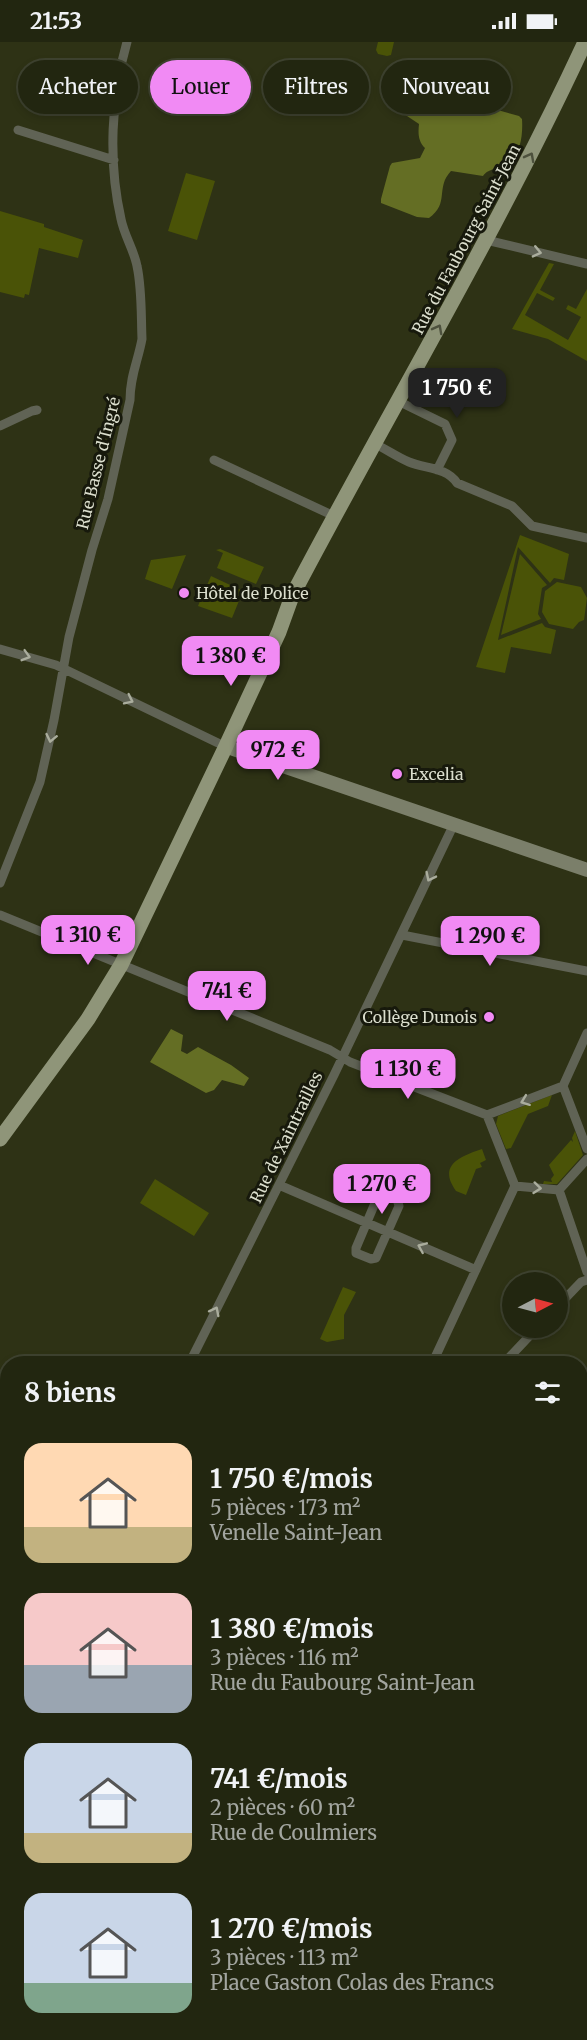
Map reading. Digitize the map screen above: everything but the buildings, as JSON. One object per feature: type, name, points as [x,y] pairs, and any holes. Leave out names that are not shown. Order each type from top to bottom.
[{"type":"main road","name":"Rue du Faubourg Saint-Jean","points":[[226,742],[270,630],[286,608],[486,240],[544,130],[585,42]]},
{"type":"main road","name":"Rue du Faubourg Saint-Jean","points":[[0,1139],[88,1019],[121,965],[181,837],[189,812],[279,632],[286,608]]},
{"type":"main road","points":[[226,742],[587,870]]},
{"type":"street","name":"Rue Basse d'Ingré","points":[[0,883],[40,782],[69,638],[89,558],[108,499],[130,400],[135,362],[142,339],[137,267],[121,221],[114,160],[118,76],[127,42]]},
{"type":"street","points":[[18,130],[114,160]]},
{"type":"street","points":[[486,240],[587,264]]},
{"type":"street","points":[[398,400],[445,424],[452,440],[437,470]]},
{"type":"street","points":[[0,426],[32,411],[37,411]]},
{"type":"street","points":[[375,444],[411,463],[452,476],[457,483],[512,506],[532,526],[587,538]]},
{"type":"street","points":[[214,460],[334,516]]},
{"type":"street","points":[[0,649],[64,669],[226,742]]},
{"type":"street","name":"Rue de Xaintrailles","points":[[193,1356],[402,935],[454,824]]},
{"type":"street","points":[[0,915],[342,1056],[350,1062],[487,1115],[563,1086],[587,1033]]},
{"type":"street","points":[[402,935],[587,971]]},
{"type":"street","points":[[563,1086],[587,1149]]},
{"type":"street","points":[[436,1356],[514,1186],[487,1115]]},
{"type":"street","points":[[559,1190],[587,1159]]},
{"type":"street","points":[[279,1185],[476,1270]]},
{"type":"street","points":[[514,1186],[559,1190]]},
{"type":"street","points":[[559,1190],[587,1272]]},
{"type":"street","points":[[384,1194],[397,1199],[399,1206],[388,1232],[376,1258],[371,1259],[357,1253],[356,1248],[378,1196],[384,1194]]},
{"type":"street","points":[[568,1296],[581,1282],[587,1280]]},
{"type":"street","points":[[511,1356],[528,1338]]},
{"type":"green space","points":[[378,42],[394,42],[391,55],[378,54],[376,50]]},
{"type":"green space","points":[[404,114],[511,114],[522,119],[522,131],[516,155],[509,164],[488,171],[483,176],[451,171],[444,183],[439,207],[429,218],[417,217],[381,203],[392,163],[420,158],[425,148],[419,137],[419,124]]},
{"type":"green space","points":[[186,173],[215,181],[197,240],[168,231]]},
{"type":"green space","points":[[0,211],[44,224],[44,227],[83,240],[78,258],[39,248],[29,295],[25,294],[24,298],[0,292]]},
{"type":"green space","points":[[549,263],[554,264],[540,290],[555,298],[553,301],[537,293],[525,315],[568,340],[581,317],[566,309],[568,305],[576,309],[587,289],[587,361],[548,339],[512,329]]},
{"type":"green space","points":[[520,535],[569,554],[564,580],[554,578],[550,583],[518,547],[498,640],[542,623],[545,627],[556,630],[551,654],[511,647],[505,673],[476,667]]},
{"type":"green space","points":[[220,549],[264,567],[256,584],[217,568],[223,553],[216,550]]},
{"type":"green space","points":[[520,554],[547,585],[542,588],[538,614],[541,619],[501,635]]},
{"type":"green space","points":[[186,555],[172,589],[145,579],[151,560]]},
{"type":"green space","points":[[211,576],[243,591],[232,618],[198,606],[202,596],[207,595],[209,590],[207,585]]},
{"type":"green space","points":[[557,582],[581,587],[587,598],[584,620],[573,629],[549,624],[542,612],[545,591]]},
{"type":"green space","points":[[171,1029],[183,1035],[181,1051],[187,1054],[198,1047],[231,1065],[249,1078],[244,1086],[222,1080],[214,1090],[206,1093],[150,1062]]},
{"type":"green space","points":[[552,1095],[548,1106],[528,1114],[511,1148],[506,1149],[496,1124],[498,1116]]},
{"type":"green space","points":[[575,1131],[583,1155],[557,1184],[543,1184],[544,1181],[552,1182],[554,1175],[549,1165],[571,1140],[573,1142]]},
{"type":"green space","points":[[482,1149],[486,1160],[480,1163],[482,1167],[476,1169],[466,1195],[456,1191],[451,1182],[450,1168],[466,1155]]},
{"type":"green space","points":[[155,1179],[209,1213],[194,1236],[140,1203]]},
{"type":"green space","points":[[343,1287],[356,1292],[344,1315],[344,1339],[327,1342],[320,1339]]},
{"type":"place","name":"Hôtel de Police","points":[[184,593]]},
{"type":"place","name":"Excelia","points":[[397,774]]},
{"type":"place","name":"Collège Dunois","points":[[489,1017]]}]
